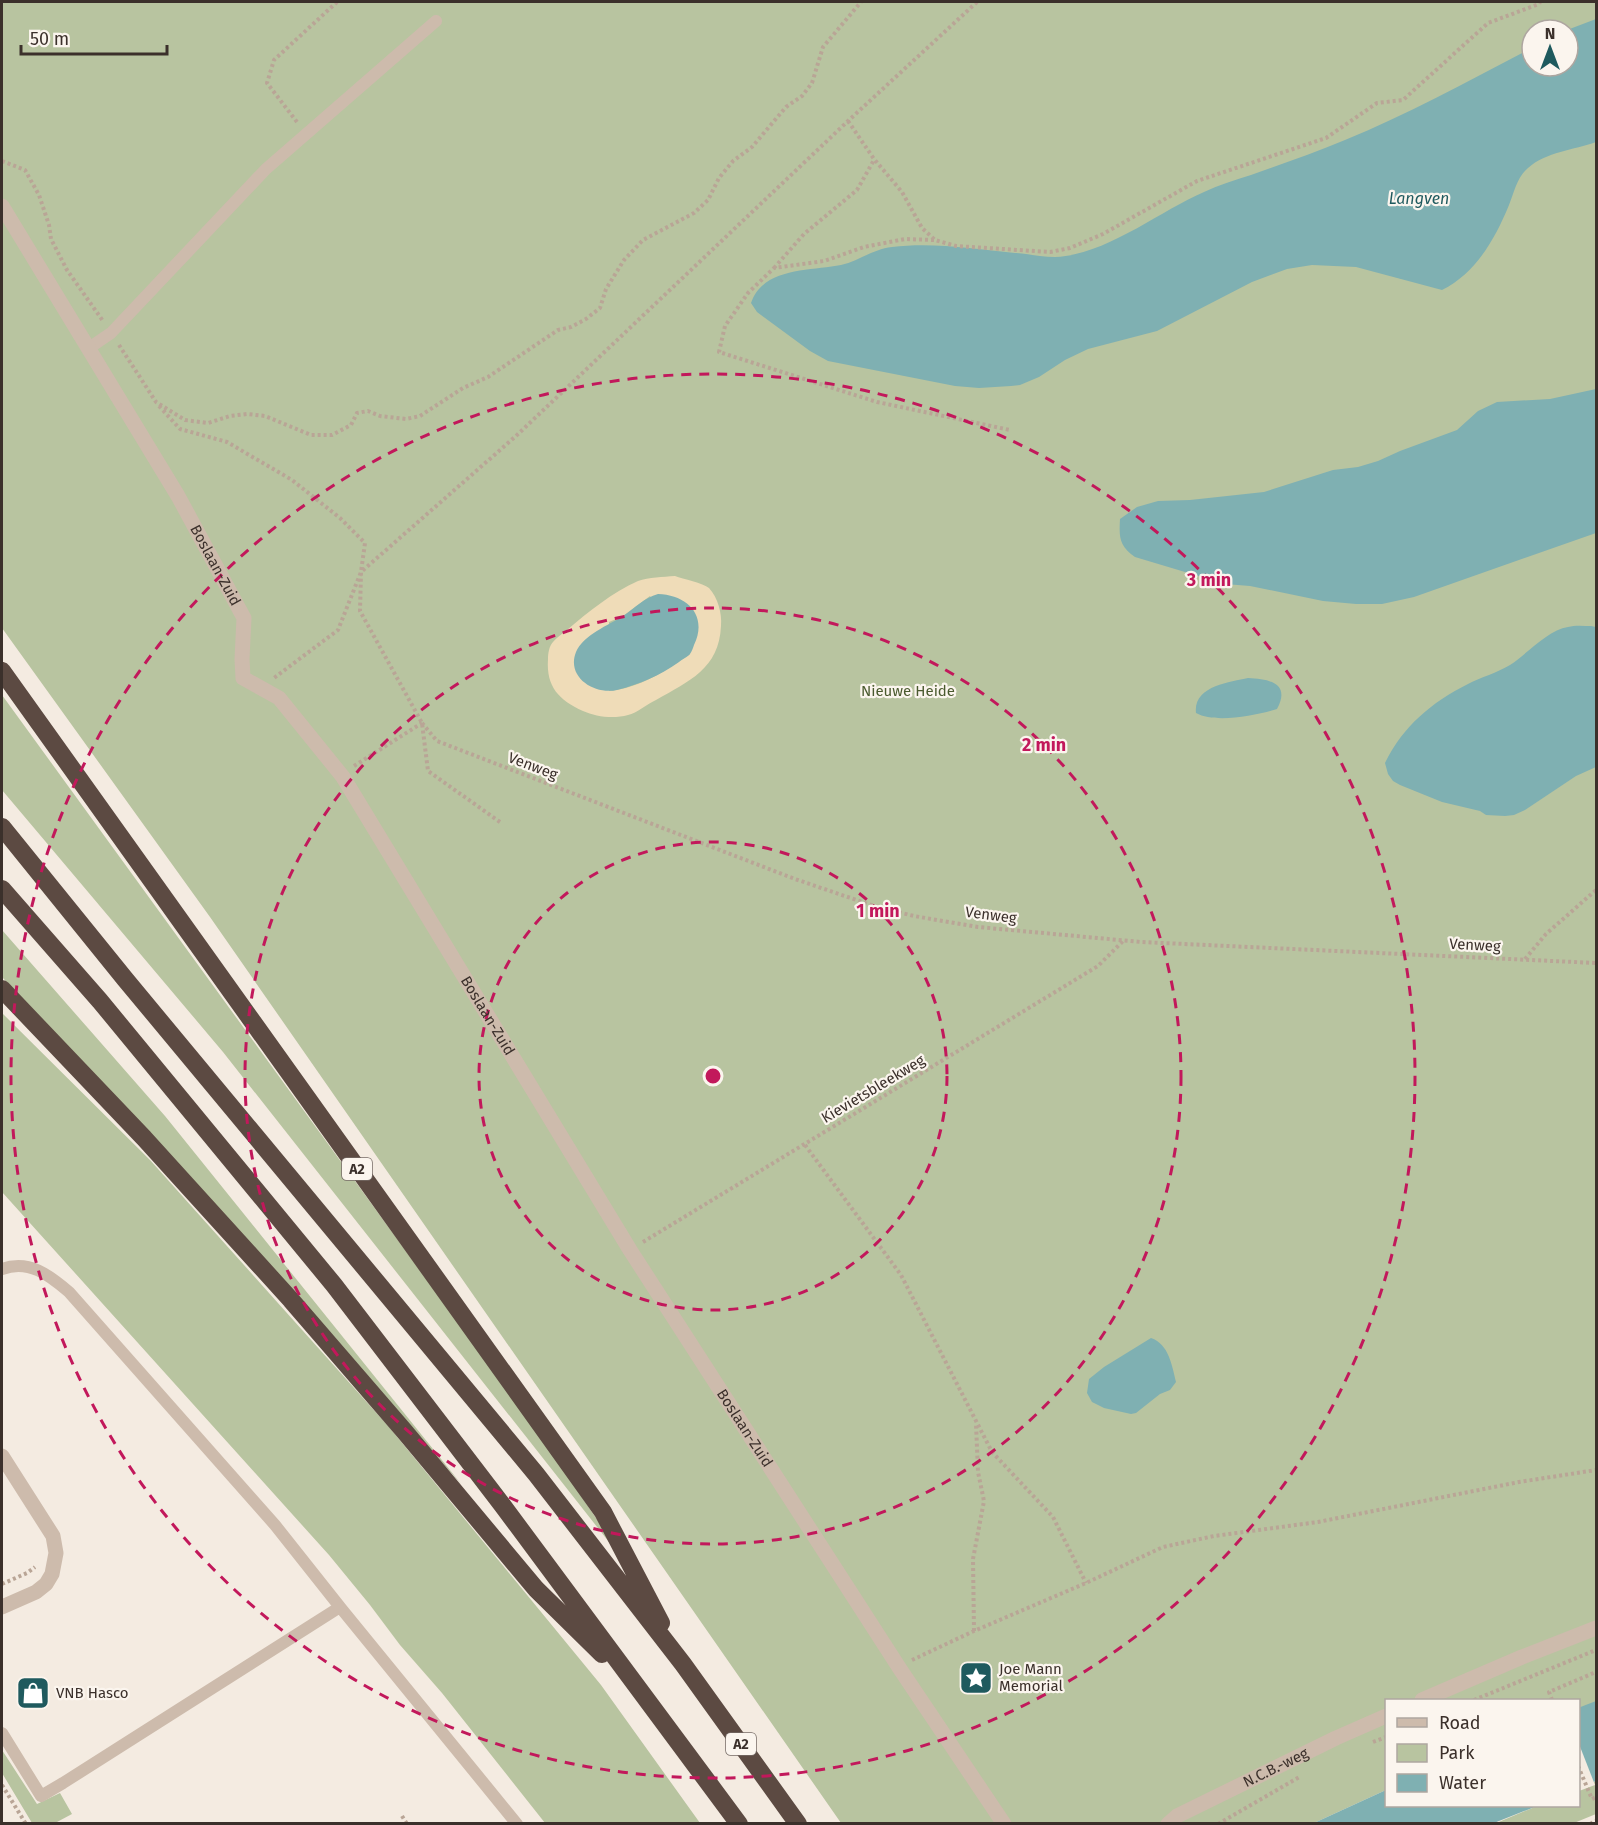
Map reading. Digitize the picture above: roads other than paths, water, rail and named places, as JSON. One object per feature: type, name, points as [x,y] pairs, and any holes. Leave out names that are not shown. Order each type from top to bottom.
[{"type":"highway","name":"A2","points":[[2,671],[603,1512],[683,1664]]},
{"type":"highway","name":"A2","points":[[2,827],[536,1474],[683,1664],[798,1824]]},
{"type":"highway","points":[[2,889],[100,1001],[334,1286],[503,1506],[739,1824]]},
{"type":"highway","points":[[2,988],[144,1138],[291,1300],[536,1589],[644,1695]]},
{"type":"street","name":"Boslaan-Zuid","points":[[2,206],[178,496],[244,618],[243,678],[279,698],[343,777],[630,1250],[900,1669],[1004,1824]]},
{"type":"street","points":[[2,1456],[53,1536],[56,1553],[52,1574],[46,1584],[36,1592],[2,1607]]},
{"type":"street","points":[[1427,1699],[1522,1657],[1596,1628]]},
{"type":"street","name":"N.C.B.-weg","points":[[1168,1824],[1177,1816],[1209,1800],[1385,1716]]},
{"type":"lane","points":[[89,348],[111,333],[266,169],[436,21]]},
{"type":"lane","points":[[2,1269],[20,1265],[39,1269],[69,1292],[275,1525],[517,1824]]},
{"type":"lane","points":[[2,1733],[41,1796],[340,1607]]},
{"type":"water","name":"Langven","points":[[1596,19],[1596,142],[1543,158],[1528,168],[1518,180],[1503,218],[1483,254],[1465,274],[1442,290],[1356,267],[1312,265],[1287,269],[1252,282],[1157,331],[1088,349],[1065,360],[1039,377],[1020,385],[979,388],[955,386],[828,361],[810,351],[757,312],[751,303],[757,291],[777,277],[803,270],[841,265],[892,247],[938,246],[1055,257],[1093,249],[1210,189],[1369,130],[1520,54],[1520,78],[1580,78],[1580,25]]},
{"type":"water","points":[[1596,389],[1596,533],[1414,597],[1382,604],[1356,604],[1323,601],[1250,586],[1225,584],[1135,557],[1121,541],[1120,519],[1137,507],[1158,501],[1264,492],[1333,470],[1358,467],[1378,461],[1457,430],[1478,411],[1497,402],[1550,399]]},
{"type":"water","points":[[658,594],[678,598],[686,603],[697,616],[698,635],[690,654],[657,675],[617,690],[599,690],[584,682],[575,669],[574,661],[576,652],[584,640]]},
{"type":"water","points":[[1571,626],[1596,627],[1596,767],[1576,776],[1525,810],[1505,816],[1486,815],[1480,811],[1442,802],[1393,781],[1385,763],[1400,738],[1431,707],[1468,684],[1510,665],[1560,629]]},
{"type":"water","points":[[1248,678],[1270,681],[1280,688],[1281,700],[1277,709],[1225,718],[1214,718],[1196,713],[1200,697],[1206,691]]},
{"type":"water","points":[[1151,1338],[1162,1345],[1169,1356],[1176,1382],[1170,1390],[1160,1394],[1136,1413],[1131,1414],[1104,1408],[1092,1402],[1087,1393],[1089,1379]]},
{"type":"water","points":[[1596,1701],[1596,1781],[1580,1788],[1580,1707]]},
{"type":"water","points":[[1385,1790],[1385,1807],[1534,1807],[1494,1823],[1314,1823]]},
{"type":"place","name":"Joe Mann Memorial","points":[[976,1678]]},
{"type":"place","name":"VNB Hasco","points":[[33,1693]]},
{"type":"park label","name":"Nieuwe Heide","points":[[908,691]]}]
